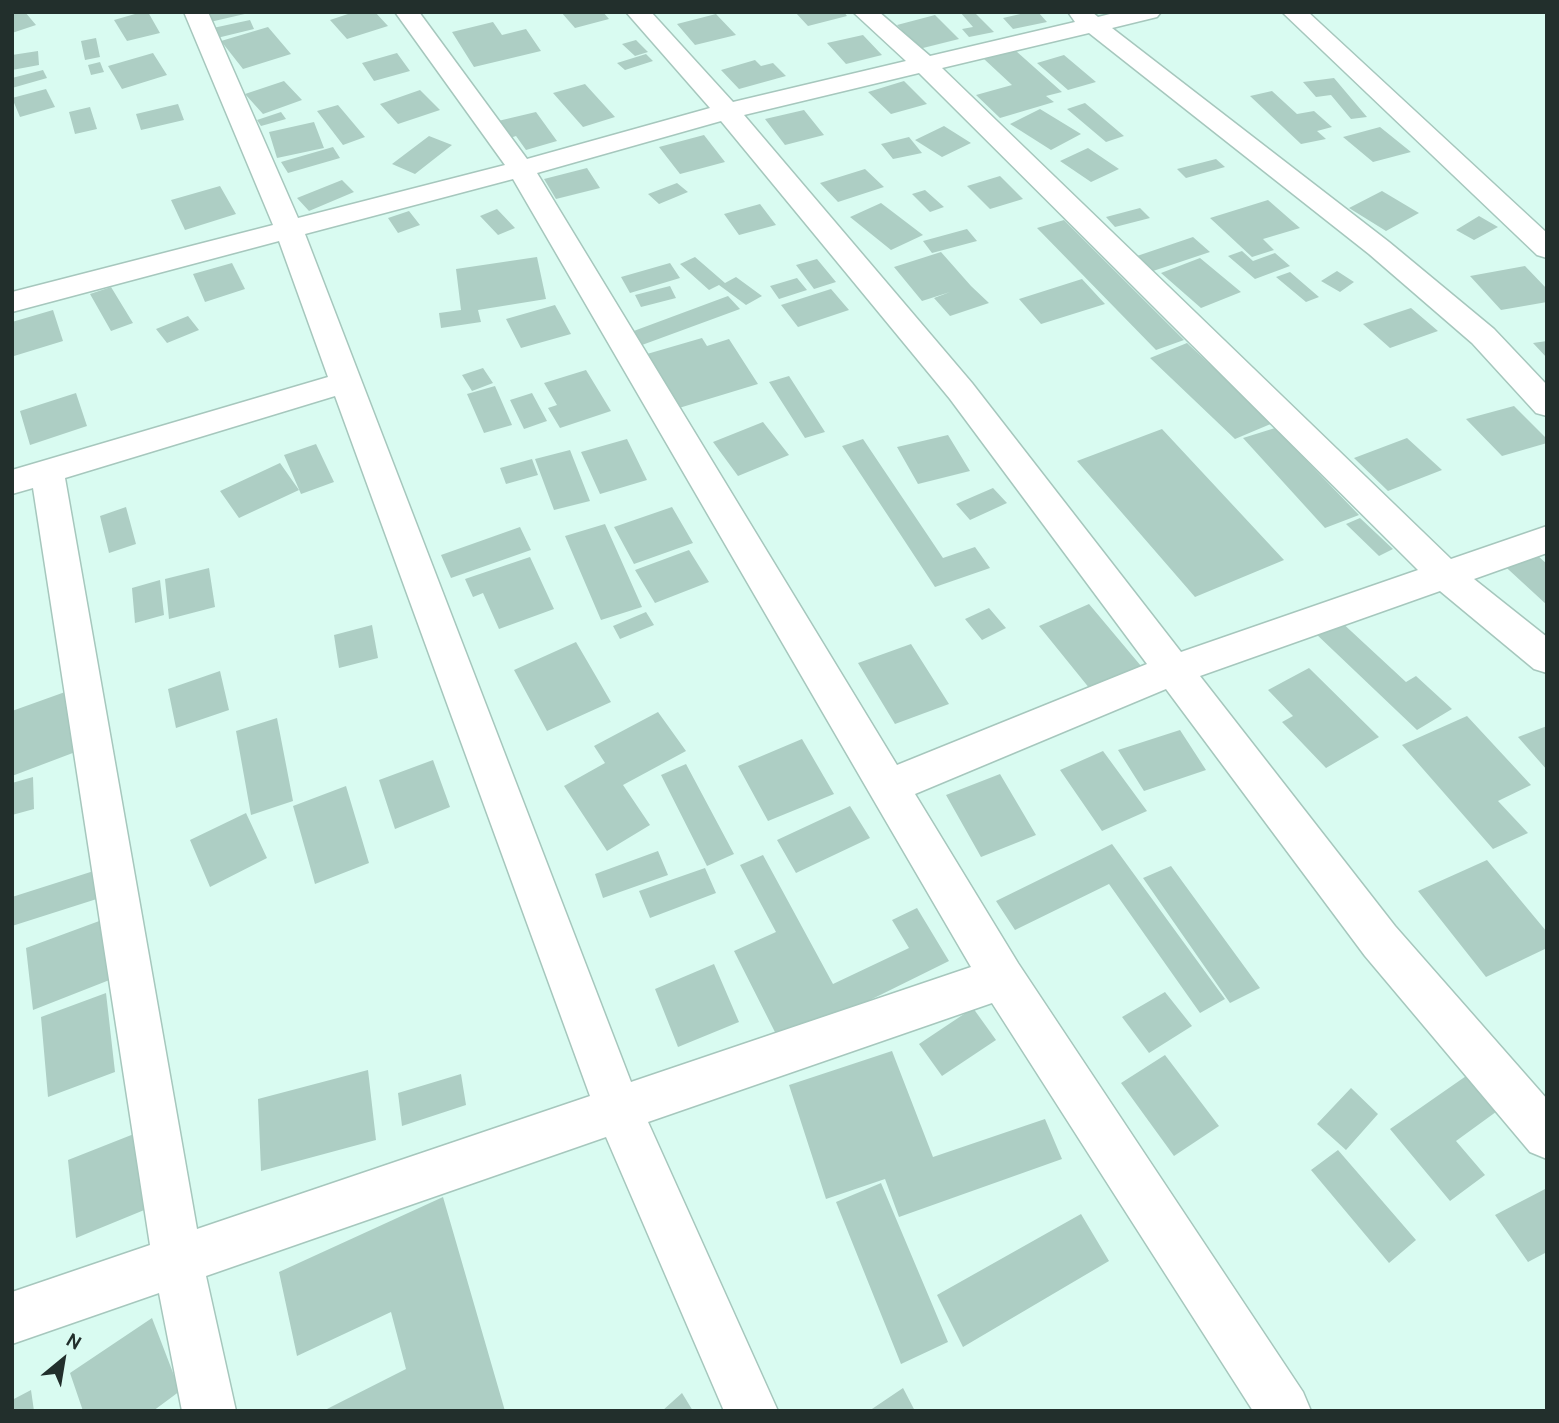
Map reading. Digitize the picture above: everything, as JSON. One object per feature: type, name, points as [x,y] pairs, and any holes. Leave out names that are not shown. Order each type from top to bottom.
[{"type":"street","points":[[196,12],[289,230],[620,1112],[751,1411]]},
{"type":"street","points":[[407,12],[521,169],[1002,978],[1284,1411]]},
{"type":"street","points":[[638,12],[727,111],[961,391],[1380,942],[1547,1135]]},
{"type":"street","points":[[865,12],[925,65],[1446,576],[1547,658]]},
{"type":"street","points":[[12,302],[521,169],[727,111],[925,65],[1086,19],[1149,12]]},
{"type":"street","points":[[1294,12],[1547,248]]},
{"type":"street","points":[[1086,19],[1389,257],[1483,336],[1547,405]]},
{"type":"street","points":[[209,1411],[178,1262],[30,477],[347,382]]},
{"type":"street","points":[[887,787],[1173,670],[1547,539]]},
{"type":"street","points":[[12,1318],[620,1112],[1002,978]]},
{"type":"building","points":[[25,12],[36,25],[12,33],[12,14]]},
{"type":"building","points":[[148,12],[160,33],[127,41],[114,20]]},
{"type":"building","points":[[206,12],[249,12],[249,13],[210,22]]},
{"type":"building","points":[[354,12],[375,12],[388,26],[347,39],[330,20]]},
{"type":"building","points":[[561,12],[603,12],[609,19],[575,28]]},
{"type":"building","points":[[795,12],[844,12],[847,16],[808,26]]},
{"type":"building","points":[[960,12],[974,12],[994,32],[969,37],[962,29],[973,27]]},
{"type":"building","points":[[1038,12],[1047,22],[1013,29],[1003,18]]},
{"type":"building","points":[[716,14],[736,35],[695,45],[677,24]]},
{"type":"building","points":[[935,15],[959,39],[919,49],[897,25]]},
{"type":"building","points":[[250,20],[254,29],[217,38],[213,28]]},
{"type":"building","points":[[493,22],[502,35],[526,29],[541,51],[474,67],[452,32]]},
{"type":"building","points":[[268,27],[291,54],[243,69],[221,41]]},
{"type":"building","points":[[863,35],[882,55],[846,64],[827,43]]},
{"type":"building","points":[[96,38],[100,57],[85,60],[81,41]]},
{"type":"building","points":[[636,40],[648,52],[635,56],[622,44]]},
{"type":"building","points":[[38,51],[39,65],[12,70],[12,55]]},
{"type":"building","points":[[1016,51],[1062,92],[1046,96],[1054,102],[1000,118],[976,95],[1012,85],[984,59]]},
{"type":"building","points":[[153,53],[167,75],[122,89],[108,66]]},
{"type":"building","points":[[397,53],[410,71],[374,81],[362,63]]},
{"type":"building","points":[[646,54],[653,61],[625,70],[617,63]]},
{"type":"building","points":[[1064,55],[1096,82],[1068,90],[1037,63]]},
{"type":"building","points":[[755,60],[761,66],[773,63],[786,76],[739,89],[721,70]]},
{"type":"building","points":[[100,62],[104,72],[91,75],[88,65]]},
{"type":"building","points":[[43,70],[47,78],[12,88],[12,78]]},
{"type":"building","points":[[1334,78],[1367,117],[1351,119],[1331,95],[1316,97],[1303,82]]},
{"type":"building","points":[[284,81],[302,100],[263,114],[245,94]]},
{"type":"building","points":[[904,81],[927,104],[891,114],[868,92]]},
{"type":"building","points":[[585,84],[615,117],[583,127],[553,93]]},
{"type":"building","points":[[46,89],[55,107],[20,117],[12,98]]},
{"type":"building","points":[[420,90],[440,110],[398,124],[380,104]]},
{"type":"building","points":[[1272,91],[1297,114],[1314,111],[1332,127],[1317,131],[1326,139],[1301,144],[1250,96]]},
{"type":"building","points":[[1085,103],[1124,136],[1106,142],[1067,109]]},
{"type":"building","points":[[178,104],[184,120],[141,130],[136,114]]},
{"type":"building","points":[[338,105],[365,137],[343,145],[317,111]]},
{"type":"building","points":[[90,107],[97,129],[75,134],[69,112]]},
{"type":"building","points":[[1040,109],[1081,134],[1051,150],[1010,124]]},
{"type":"building","points":[[804,110],[824,135],[785,145],[765,119]]},
{"type":"building","points":[[281,112],[286,119],[261,126],[257,120]]},
{"type":"building","points":[[536,112],[557,141],[526,150],[516,136],[510,138],[498,121]]},
{"type":"building","points":[[314,122],[324,148],[277,158],[269,132]]},
{"type":"building","points":[[944,126],[971,143],[942,157],[915,140]]},
{"type":"building","points":[[1380,127],[1411,152],[1373,162],[1343,137]]},
{"type":"building","points":[[704,135],[725,162],[680,174],[659,147]]},
{"type":"building","points":[[429,136],[452,145],[415,174],[392,164]]},
{"type":"building","points":[[909,137],[922,153],[893,159],[881,144]]},
{"type":"building","points":[[333,147],[340,158],[288,173],[281,162]]},
{"type":"building","points":[[1088,148],[1119,169],[1091,182],[1060,161]]},
{"type":"building","points":[[1216,159],[1225,167],[1186,178],[1177,169]]},
{"type":"building","points":[[587,168],[600,188],[556,199],[544,179]]},
{"type":"building","points":[[865,169],[884,187],[838,202],[820,183]]},
{"type":"building","points":[[1000,176],[1023,199],[990,209],[967,186]]},
{"type":"building","points":[[342,180],[354,192],[309,211],[297,198]]},
{"type":"building","points":[[677,183],[688,192],[659,204],[648,194]]},
{"type":"building","points":[[220,186],[236,214],[185,230],[171,200]]},
{"type":"building","points":[[925,190],[944,207],[930,212],[912,194]]},
{"type":"building","points":[[1382,191],[1419,213],[1386,231],[1349,208]]},
{"type":"building","points":[[1268,200],[1300,228],[1263,239],[1274,250],[1252,257],[1210,218]]},
{"type":"building","points":[[881,203],[923,235],[891,250],[850,217]]},
{"type":"building","points":[[760,204],[776,225],[739,235],[724,214]]},
{"type":"building","points":[[1140,208],[1150,218],[1115,227],[1106,217]]},
{"type":"building","points":[[497,209],[515,228],[498,235],[480,216]]},
{"type":"building","points":[[409,211],[420,225],[398,233],[388,218]]},
{"type":"building","points":[[1479,216],[1498,227],[1474,240],[1456,230]]},
{"type":"building","points":[[1064,220],[1184,340],[1156,350],[1037,228]]},
{"type":"building","points":[[967,229],[977,241],[932,253],[923,241]]},
{"type":"building","points":[[1193,237],[1210,252],[1153,271],[1137,256]]},
{"type":"building","points":[[1242,251],[1253,261],[1275,253],[1290,266],[1255,279],[1228,256]]},
{"type":"building","points":[[941,252],[989,303],[950,316],[934,298],[950,292],[922,301],[894,267]]},
{"type":"building","points":[[537,257],[546,299],[478,310],[481,322],[441,328],[439,313],[461,310],[456,269]]},
{"type":"building","points":[[695,257],[725,283],[736,277],[762,296],[746,305],[719,285],[709,290],[680,264]]},
{"type":"building","points":[[1200,258],[1241,292],[1201,308],[1161,273]]},
{"type":"building","points":[[817,259],[836,282],[814,289],[796,265]]},
{"type":"building","points":[[232,263],[245,289],[205,302],[193,274]]},
{"type":"building","points":[[670,263],[680,278],[630,293],[621,277]]},
{"type":"building","points":[[1525,266],[1547,289],[1547,302],[1501,310],[1470,276]]},
{"type":"building","points":[[1337,271],[1354,282],[1340,292],[1321,281]]},
{"type":"building","points":[[1290,272],[1319,297],[1306,302],[1276,277]]},
{"type":"building","points":[[797,278],[807,290],[779,299],[770,286]]},
{"type":"building","points":[[1082,279],[1105,304],[1041,324],[1019,299]]},
{"type":"building","points":[[670,286],[676,298],[641,307],[635,295]]},
{"type":"building","points":[[111,287],[133,323],[111,331],[90,294]]},
{"type":"building","points":[[831,289],[849,310],[798,327],[781,305]]},
{"type":"building","points":[[728,296],[740,309],[642,345],[631,332]]},
{"type":"building","points":[[555,305],[571,334],[521,348],[506,319]]},
{"type":"building","points":[[1411,308],[1438,331],[1390,348],[1363,324]]},
{"type":"building","points":[[53,310],[63,341],[14,356],[12,322]]},
{"type":"building","points":[[188,316],[199,330],[167,343],[156,329]]},
{"type":"building","points":[[702,338],[707,346],[729,339],[758,384],[679,408],[647,354]]},
{"type":"building","points":[[1547,341],[1547,358],[1533,343]]},
{"type":"building","points":[[1187,343],[1273,423],[1235,439],[1150,358]]},
{"type":"building","points":[[483,368],[493,383],[472,391],[462,375]]},
{"type":"building","points":[[586,370],[611,411],[560,428],[548,408],[557,405],[544,383]]},
{"type":"building","points":[[789,376],[825,432],[805,438],[769,382]]},
{"type":"building","points":[[495,386],[512,425],[484,433],[467,394]]},
{"type":"building","points":[[76,393],[87,426],[30,445],[20,411]]},
{"type":"building","points":[[532,393],[547,421],[524,429],[510,400]]},
{"type":"building","points":[[1514,406],[1547,439],[1547,443],[1502,456],[1466,419]]},
{"type":"building","points":[[763,422],[789,455],[738,476],[713,442]]},
{"type":"building","points":[[1275,428],[1359,515],[1325,528],[1243,438]]},
{"type":"building","points":[[1162,429],[1284,560],[1195,597],[1077,461]]},
{"type":"building","points":[[948,435],[970,471],[918,484],[897,447]]},
{"type":"building","points":[[1407,438],[1442,470],[1388,491],[1354,458]]},
{"type":"building","points":[[627,439],[647,480],[600,494],[581,452]]},
{"type":"building","points":[[863,439],[943,558],[975,547],[990,568],[935,587],[842,446]]},
{"type":"building","points":[[316,444],[334,482],[301,494],[284,455]]},
{"type":"building","points":[[570,450],[590,501],[554,510],[535,459]]},
{"type":"building","points":[[532,459],[538,475],[506,484],[500,468]]},
{"type":"building","points":[[280,463],[299,490],[239,518],[220,491]]},
{"type":"building","points":[[993,488],[1007,503],[970,520],[956,504]]},
{"type":"building","points":[[126,507],[136,544],[109,553],[100,516]]},
{"type":"building","points":[[672,507],[693,543],[634,564],[614,527]]},
{"type":"building","points":[[1360,518],[1393,549],[1379,556],[1346,524]]},
{"type":"building","points":[[605,524],[642,607],[601,620],[565,536]]},
{"type":"building","points":[[520,527],[531,550],[451,578],[441,555]]},
{"type":"building","points":[[1527,546],[1547,564],[1547,605],[1497,559]]},
{"type":"building","points":[[689,550],[709,582],[655,603],[635,570]]},
{"type":"building","points":[[530,557],[554,609],[499,629],[483,593],[473,597],[465,579]]},
{"type":"building","points":[[209,568],[215,607],[169,619],[165,579]]},
{"type":"building","points":[[160,580],[164,615],[135,623],[132,588]]},
{"type":"building","points":[[1089,604],[1141,666],[1090,689],[1039,626]]},
{"type":"building","points":[[989,608],[1006,628],[982,640],[965,619]]},
{"type":"building","points":[[646,612],[654,625],[620,639],[613,626]]},
{"type":"building","points":[[1338,619],[1406,682],[1416,676],[1452,709],[1417,730],[1314,632]]},
{"type":"building","points":[[372,625],[378,658],[339,668],[334,635]]},
{"type":"building","points":[[576,642],[611,702],[547,731],[514,670]]},
{"type":"building","points":[[911,644],[949,704],[895,724],[858,663]]},
{"type":"building","points":[[1309,668],[1379,737],[1326,768],[1282,722],[1293,716],[1268,690]]},
{"type":"building","points":[[220,671],[229,710],[176,728],[168,689]]},
{"type":"building","points":[[65,692],[78,751],[12,776],[12,711]]},
{"type":"building","points":[[658,712],[686,751],[623,785],[650,825],[607,851],[564,786],[605,763],[594,746]]},
{"type":"building","points":[[1467,716],[1531,785],[1498,801],[1528,833],[1493,849],[1402,745]]},
{"type":"building","points":[[277,718],[293,801],[251,815],[236,731]]},
{"type":"building","points":[[1547,726],[1547,770],[1518,737]]},
{"type":"building","points":[[1180,730],[1206,770],[1144,791],[1118,750]]},
{"type":"building","points":[[802,739],[834,794],[768,821],[738,766]]},
{"type":"building","points":[[1103,751],[1147,811],[1102,831],[1060,770]]},
{"type":"building","points":[[433,760],[450,807],[395,829],[379,780]]},
{"type":"building","points":[[686,764],[734,854],[707,866],[661,775]]},
{"type":"building","points":[[1000,774],[1036,835],[981,857],[946,795]]},
{"type":"building","points":[[33,777],[34,809],[12,815],[12,783]]},
{"type":"building","points":[[346,786],[369,863],[315,884],[293,806]]},
{"type":"building","points":[[850,806],[870,838],[796,873],[777,840]]},
{"type":"building","points":[[246,813],[267,858],[210,887],[190,840]]},
{"type":"building","points":[[1112,844],[1225,999],[1200,1013],[1109,884],[1015,930],[996,901]]},
{"type":"building","points":[[658,851],[668,875],[603,898],[595,874]]},
{"type":"building","points":[[763,855],[833,984],[909,948],[892,920],[917,908],[949,961],[781,1044],[734,951],[776,932],[740,865]]},
{"type":"building","points":[[1487,860],[1547,932],[1547,948],[1486,977],[1418,891]]},
{"type":"building","points":[[1171,866],[1260,988],[1230,1003],[1143,878]]},
{"type":"building","points":[[705,868],[716,893],[650,918],[639,891]]},
{"type":"building","points":[[100,869],[103,897],[12,926],[12,897]]},
{"type":"building","points":[[102,920],[112,979],[33,1010],[26,948]]},
{"type":"building","points":[[714,964],[739,1022],[678,1047],[655,989]]},
{"type":"building","points":[[1165,992],[1192,1026],[1149,1053],[1122,1017]]},
{"type":"building","points":[[106,993],[115,1072],[48,1097],[41,1017]]},
{"type":"building","points":[[973,1008],[996,1040],[942,1076],[919,1044]]},
{"type":"building","points":[[892,1051],[933,1157],[1045,1119],[1062,1159],[899,1217],[885,1179],[826,1199],[789,1085]]},
{"type":"building","points":[[1165,1055],[1219,1126],[1174,1156],[1121,1083]]},
{"type":"building","points":[[368,1070],[376,1140],[261,1171],[258,1099]]},
{"type":"building","points":[[461,1074],[466,1105],[402,1126],[398,1093]]},
{"type":"building","points":[[1469,1074],[1500,1109],[1456,1141],[1485,1175],[1450,1201],[1390,1129]]},
{"type":"building","points":[[1351,1088],[1378,1114],[1346,1150],[1317,1124]]},
{"type":"building","points":[[144,1130],[154,1206],[76,1238],[68,1160]]},
{"type":"building","points":[[1338,1150],[1416,1240],[1389,1263],[1311,1170]]},
{"type":"building","points":[[881,1183],[948,1342],[901,1364],[836,1202]]},
{"type":"building","points":[[1547,1188],[1547,1252],[1528,1262],[1495,1215]]},
{"type":"building","points":[[443,1197],[505,1411],[323,1411],[406,1369],[391,1312],[297,1356],[279,1272]]},
{"type":"building","points":[[1081,1214],[1109,1261],[963,1347],[937,1295]]},
{"type":"building","points":[[152,1318],[180,1391],[153,1411],[83,1411],[70,1373]]},
{"type":"building","points":[[903,1388],[915,1411],[869,1411]]},
{"type":"building","points":[[31,1390],[34,1411],[12,1411],[12,1400]]},
{"type":"building","points":[[682,1393],[693,1411],[662,1411]]}]
